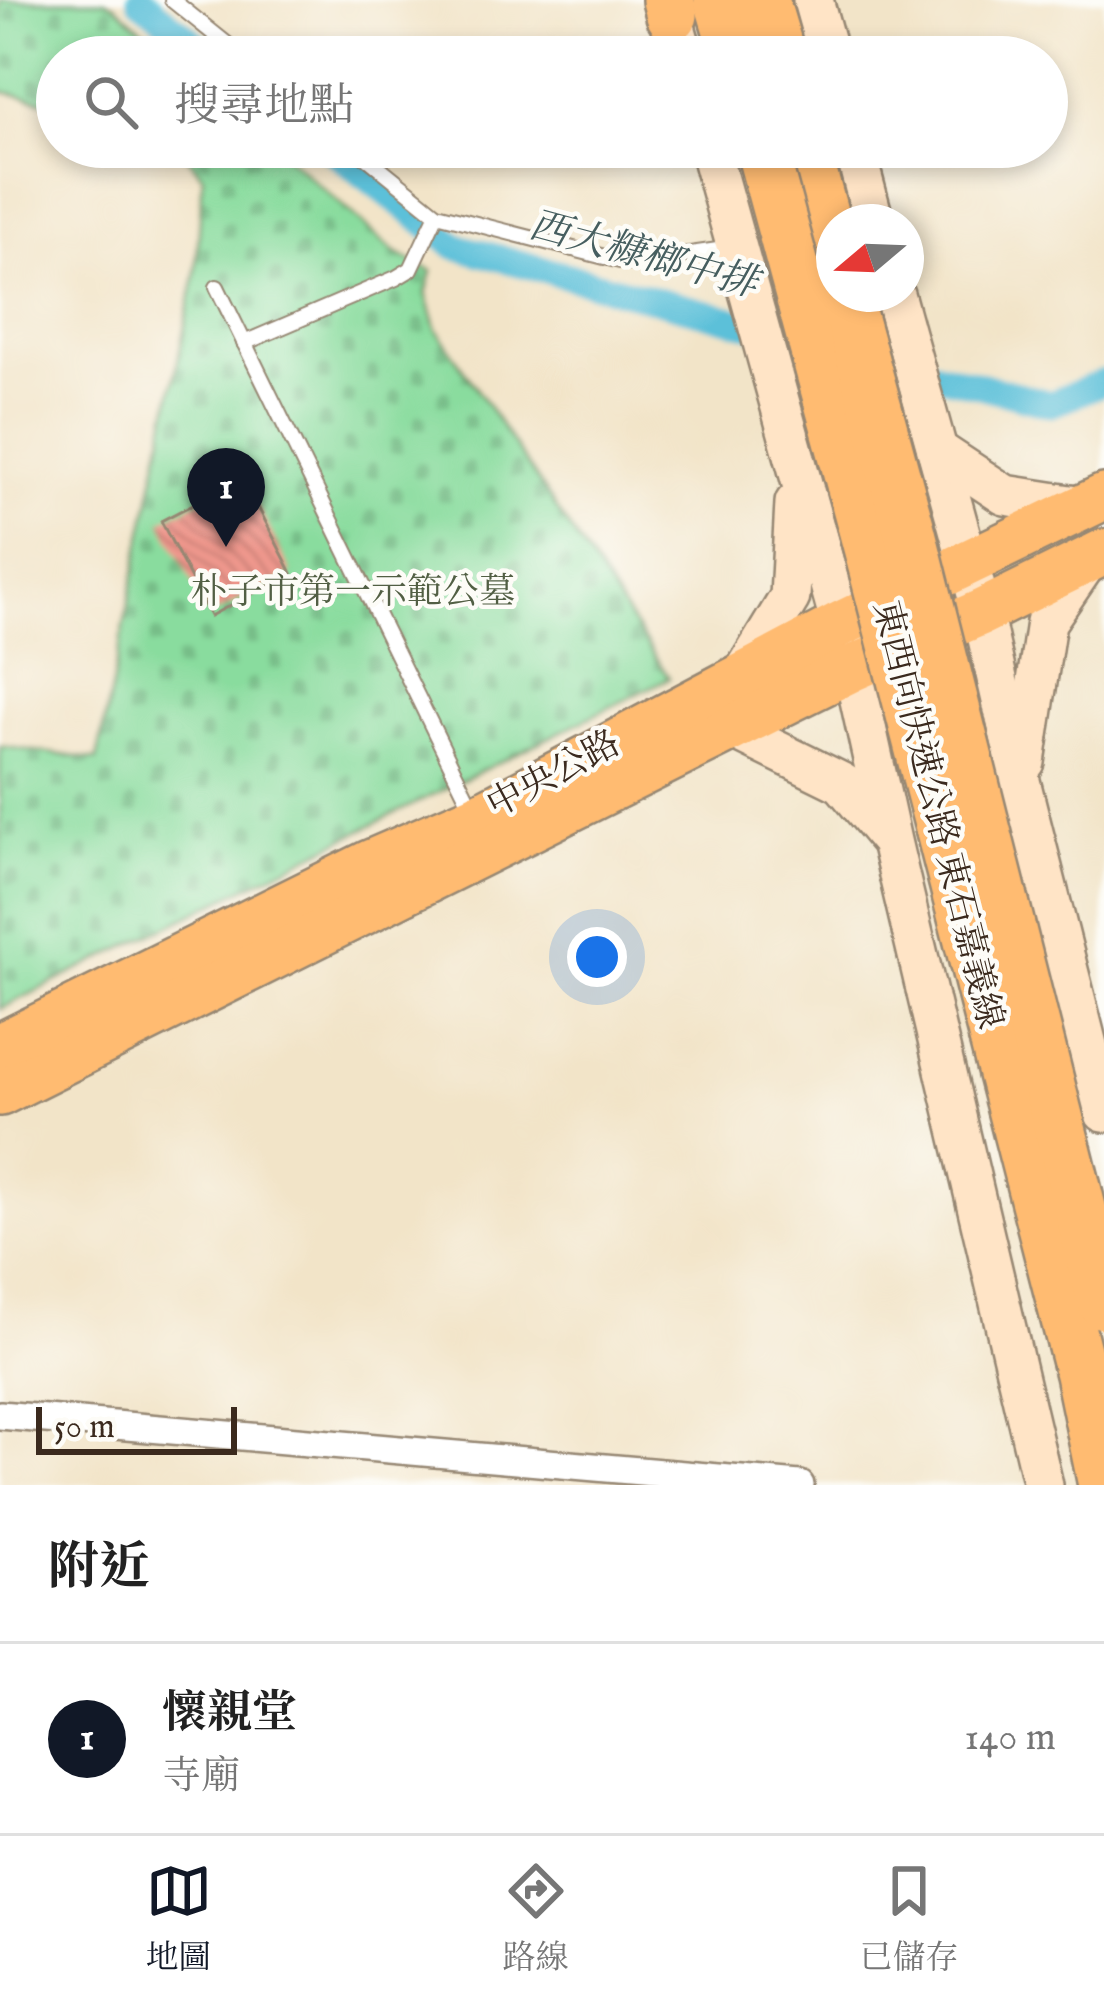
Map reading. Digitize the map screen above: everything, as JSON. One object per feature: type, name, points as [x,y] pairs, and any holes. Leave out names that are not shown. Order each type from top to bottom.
[{"type":"highway","points":[[721,0],[731,36]]},
{"type":"highway","points":[[763,0],[773,36]]},
{"type":"highway","name":"東西向快速公路 東石嘉義線","points":[[767,168],[1081,1374],[1104,1485]]},
{"type":"highway","points":[[810,168],[820,204]]},
{"type":"highway","name":"東西向快速公路 東石嘉義線","points":[[849,312],[910,533],[1104,1304]]},
{"type":"main road","name":"中央公路","points":[[0,1093],[379,882],[476,817],[841,624],[1094,502]]},
{"type":"main road","name":"中央公路","points":[[0,1046],[732,728],[1097,555]]},
{"type":"street","points":[[813,0],[823,36]]},
{"type":"street","points":[[715,168],[853,668],[1043,1485]]},
{"type":"street","points":[[860,168],[869,204]]},
{"type":"street","points":[[899,312],[982,612],[1104,1112]]},
{"type":"street","points":[[935,442],[1005,495],[1094,502]]},
{"type":"street","points":[[742,676],[790,597],[796,462]]},
{"type":"street","points":[[1021,785],[1046,622],[1097,555]]},
{"type":"street","points":[[732,728],[842,782],[891,841]]},
{"type":"street","points":[[0,1415],[800,1485]]},
{"type":"lane","points":[[172,0],[217,36]]},
{"type":"lane","points":[[378,168],[435,219],[628,263],[736,247]]},
{"type":"lane","points":[[244,343],[411,269],[435,219]]},
{"type":"lane","points":[[217,286],[476,817]]},
{"type":"green space","points":[[0,0],[103,0],[150,36],[36,36],[36,99],[0,91]]},
{"type":"green space","name":"朴子市第一示範公墓","points":[[197,168],[300,168],[397,254],[432,271],[426,293],[436,328],[669,678],[0,1009],[0,746],[97,760],[196,272],[203,176]]},
{"type":"building","points":[[243,478],[292,573],[210,616],[161,521]]},
{"type":"waterway","name":"西大糠榔中排","points":[[140,0],[186,36]]},
{"type":"waterway","name":"西大糠榔中排","points":[[355,168],[455,246],[770,330]]},
{"type":"waterway","name":"西大糠榔中排","points":[[854,352],[1051,404],[1104,382]]},
{"type":"place","name":"懷親堂","points":[[226,547]]}]
